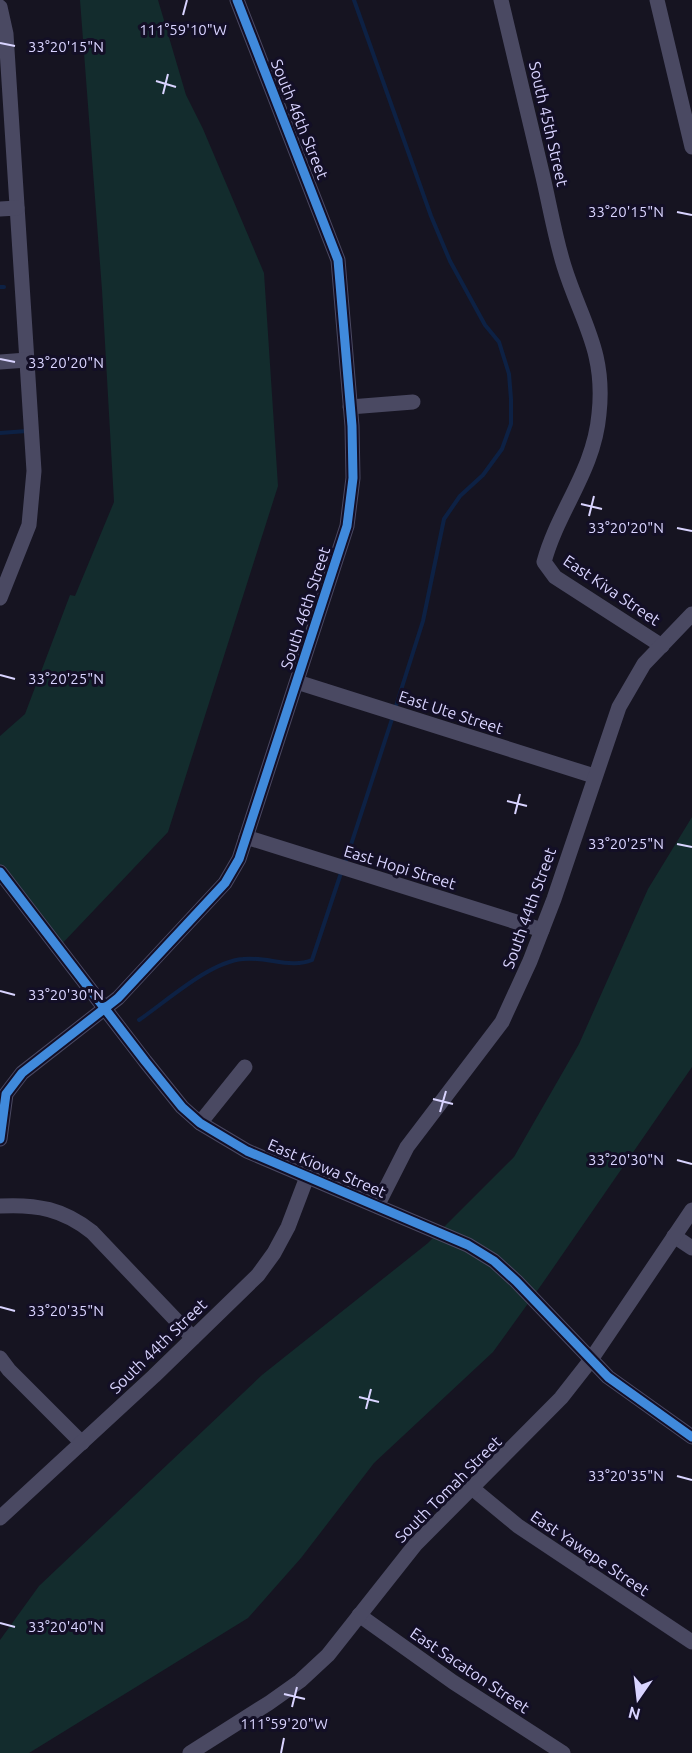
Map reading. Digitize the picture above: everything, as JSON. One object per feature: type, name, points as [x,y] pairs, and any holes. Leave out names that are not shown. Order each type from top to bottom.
[{"type":"street","name":"South 46th Street","points":[[0,1139],[6,1094],[22,1073],[105,1009],[225,883],[239,859],[352,504],[350,407],[338,260],[237,0]]},
{"type":"street","name":"South 45th Street","points":[[501,0],[564,267],[593,339],[599,372],[600,413],[594,447],[580,483],[548,546],[544,562]]},
{"type":"street","points":[[657,0],[692,147]]},
{"type":"street","points":[[0,7],[6,34],[34,496],[29,525],[0,598]]},
{"type":"street","points":[[0,209],[17,208]]},
{"type":"street","points":[[0,362],[27,360]]},
{"type":"street","points":[[350,407],[413,402]]},
{"type":"street","name":"East Kiva Street","points":[[544,562],[555,577],[662,646]]},
{"type":"street","name":"South 44th Street","points":[[377,1206],[407,1147],[502,1022],[542,930],[619,707],[632,682],[692,614]]},
{"type":"street","name":"East Ute Street","points":[[297,682],[594,776]]},
{"type":"street","name":"East Hopi Street","points":[[246,837],[542,930]]},
{"type":"street","name":"East Kiowa Street","points":[[0,872],[183,1107],[200,1123],[247,1151],[468,1245],[494,1261],[590,1361],[643,1404],[692,1437]]},
{"type":"street","points":[[200,1123],[245,1067]]},
{"type":"street","name":"South 44th Street","points":[[0,1518],[258,1275],[274,1253],[307,1177]]},
{"type":"street","points":[[0,1206],[43,1207],[74,1217],[92,1232],[193,1338]]},
{"type":"street","name":"South Tomah Street","points":[[190,1753],[269,1704],[300,1681],[327,1655],[415,1545],[561,1398],[590,1361],[692,1210]]},
{"type":"street","points":[[674,1236],[692,1248]]},
{"type":"street","points":[[0,1358],[9,1370],[82,1443]]},
{"type":"street","name":"East Yawepe Street","points":[[472,1488],[518,1526],[692,1642]]},
{"type":"street","name":"East Sacaton Street","points":[[359,1615],[453,1682],[563,1753]]},
{"type":"green space","points":[[80,0],[158,0],[186,95],[203,129],[264,273],[278,486],[168,832],[58,948],[0,872],[0,736],[25,714],[70,595],[75,596],[114,502],[102,290]]},
{"type":"green space","points":[[692,817],[692,1067],[493,1352],[374,1463],[301,1558],[248,1618],[29,1753],[0,1753],[0,1640],[39,1586],[262,1375],[428,1243],[514,1157],[579,1044],[648,889]]},
{"type":"waterway","points":[[354,0],[431,216],[450,261],[485,325],[499,342],[509,374],[511,399],[511,424],[502,449],[483,475],[460,496],[444,519],[423,621],[395,709]]},
{"type":"waterway","points":[[0,433],[27,431]]},
{"type":"waterway","points":[[345,863],[393,716]]},
{"type":"waterway","points":[[139,1020],[203,975],[230,962],[243,959],[287,963],[312,960],[342,870]]},
{"type":"cycle path","points":[[0,1139],[6,1094],[22,1073],[118,998],[225,883],[239,859],[347,526],[353,478],[352,426],[338,260],[237,0]]},
{"type":"cycle path","points":[[0,872],[145,1061],[182,1107],[200,1123],[247,1151],[468,1245],[494,1261],[608,1377],[692,1437]]}]
